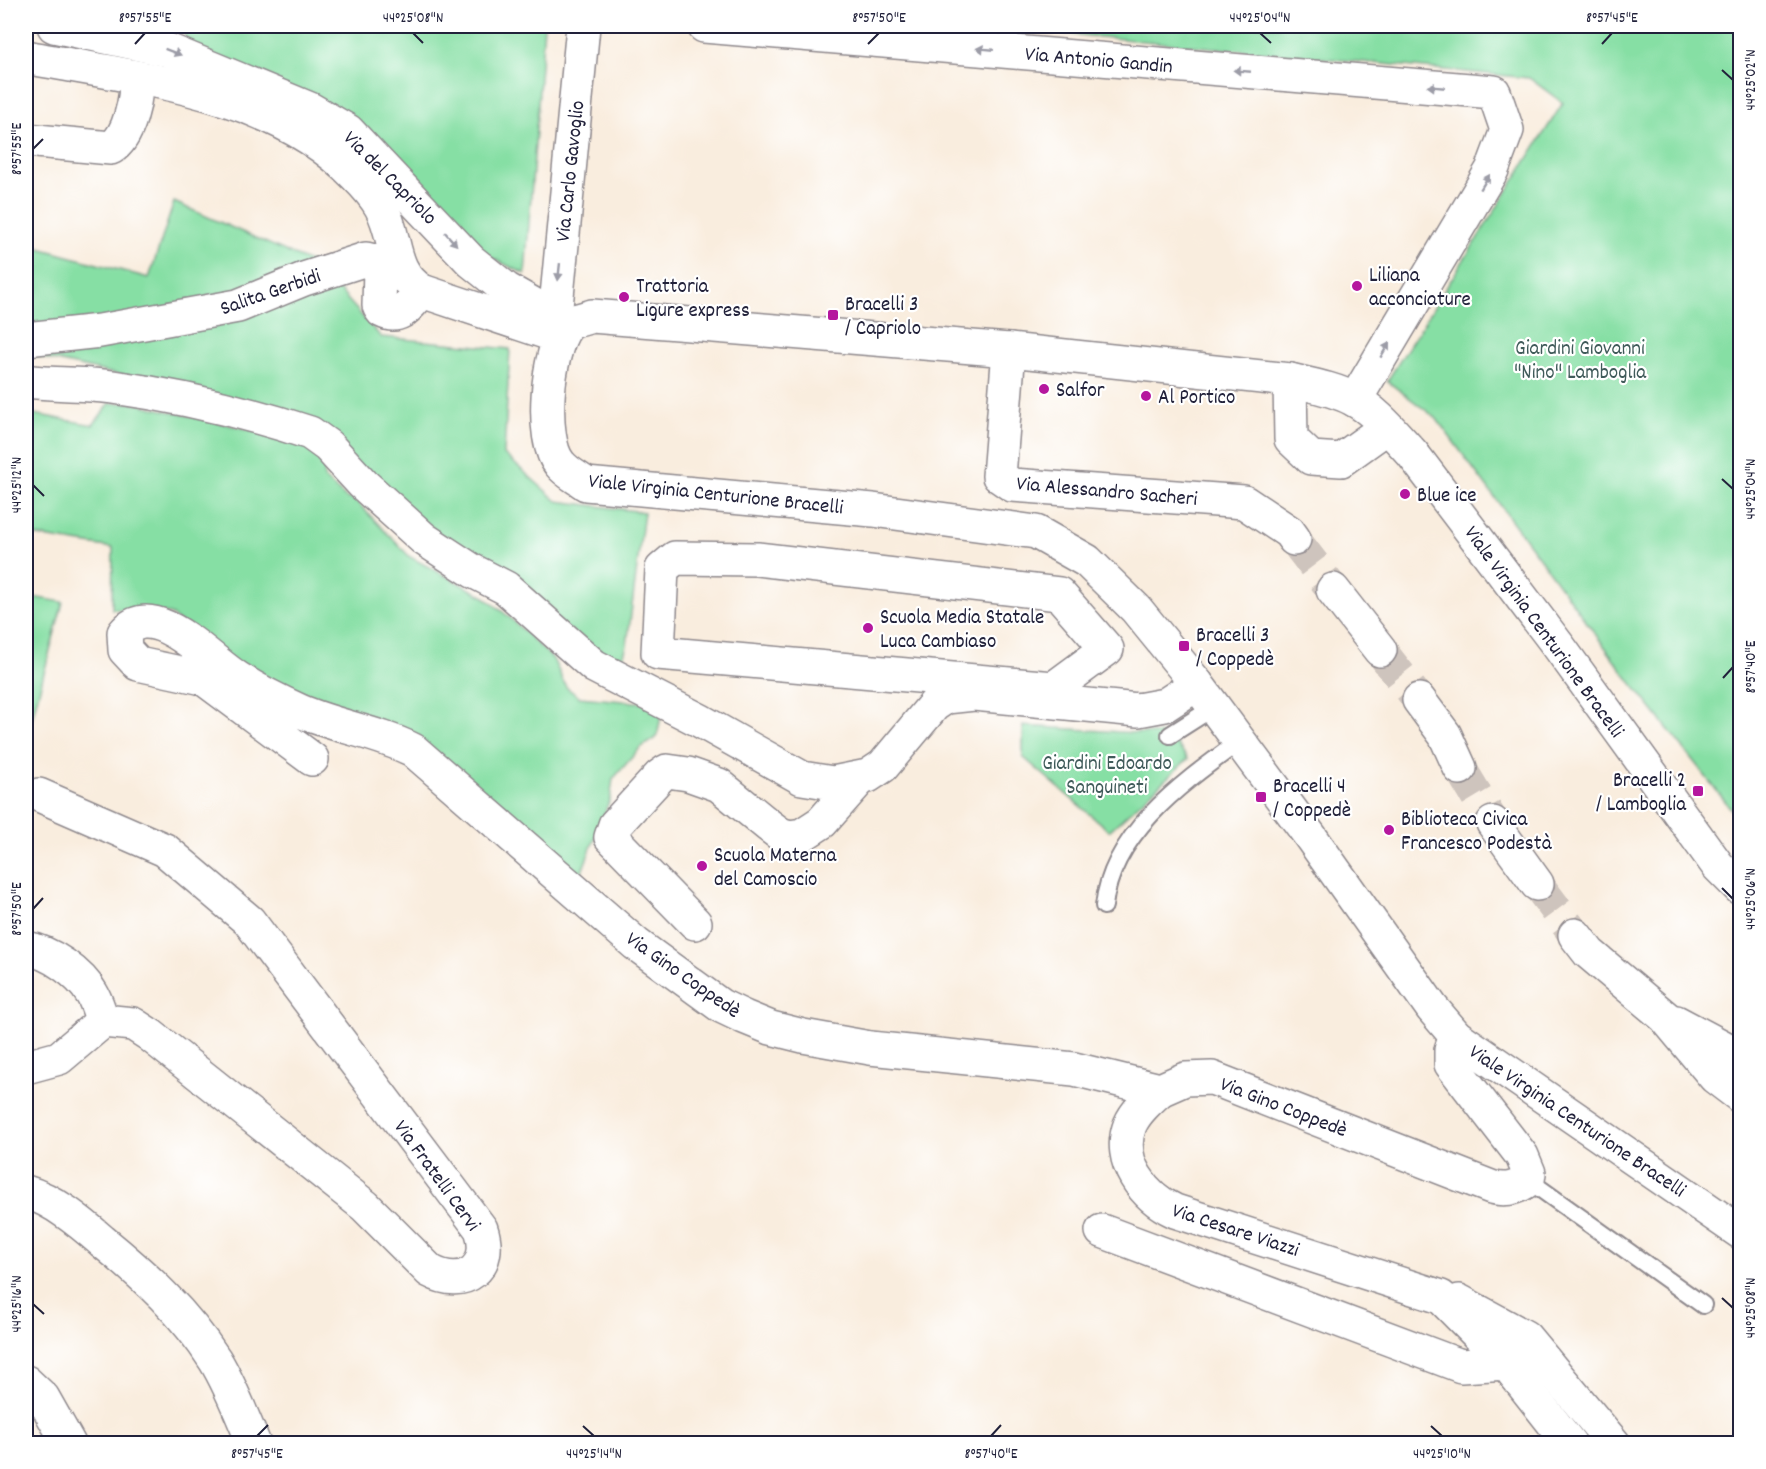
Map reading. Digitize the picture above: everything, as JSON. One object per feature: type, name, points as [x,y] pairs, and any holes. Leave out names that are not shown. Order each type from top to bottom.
[{"type":"street","name":"Via del Capriolo","points":[[54,26],[168,50],[310,109],[348,130],[471,261],[506,289],[561,326]]},
{"type":"street","name":"Via Carlo Gavoglio","points":[[561,326],[583,26]]},
{"type":"street","name":"Via Antonio Gandin","points":[[704,26],[1494,92],[1507,130],[1492,170],[1355,400]]},
{"type":"street","name":"Via del Capriolo","points":[[26,57],[183,86],[284,122],[323,148],[355,175],[382,207],[403,274],[422,291],[561,326]]},
{"type":"street","points":[[26,140],[111,148],[120,141],[132,110],[137,87],[135,78]]},
{"type":"street","name":"Salita Gerbidi","points":[[26,339],[100,331],[238,306],[304,279],[366,259],[374,261],[380,268],[379,306],[382,311],[396,314],[404,312],[422,291]]},
{"type":"street","name":"Viale Virginia Centurione Bracelli","points":[[1740,888],[1718,866],[1539,620],[1412,453],[1387,427],[1355,400],[1334,391],[1290,380],[1009,350],[592,316],[561,326],[552,359],[547,430],[559,463],[585,484],[873,510],[1036,532],[1087,561],[1136,609],[1205,695],[1432,1008],[1456,1036],[1632,1155],[1740,1232]]},
{"type":"street","name":"Via Alessandro Sacheri","points":[[1009,350],[999,476],[1012,485],[1244,502],[1289,532],[1294,539]]},
{"type":"street","points":[[1290,380],[1291,439],[1311,458],[1341,460],[1387,427]]},
{"type":"street","points":[[26,381],[64,386],[110,387],[168,396],[310,433],[328,446],[363,484],[424,539],[473,571],[506,588],[594,666],[699,720],[802,778],[833,783],[860,780]]},
{"type":"street","points":[[675,558],[757,559],[1059,594],[1107,649],[1054,688],[658,653],[662,569],[675,558]]},
{"type":"street","points":[[1333,590],[1380,650]]},
{"type":"street","name":"Via Gino Coppedè","points":[[312,759],[203,678],[138,664],[125,650],[123,633],[133,623],[142,621],[165,625],[239,679],[301,711],[377,735],[413,750],[636,944],[721,1005],[771,1028],[848,1044],[1074,1069],[1160,1090],[1185,1079],[1212,1078],[1491,1187],[1507,1189],[1528,1180]]},
{"type":"street","points":[[695,923],[612,837],[615,825],[660,776],[675,771],[719,785],[780,834],[790,837],[802,835],[822,822],[860,780],[883,766],[934,705],[946,697],[974,694],[1138,710],[1205,695]]},
{"type":"street","points":[[1419,700],[1445,735],[1460,768]]},
{"type":"street","name":"Via Fratelli Cervi","points":[[39,795],[165,850],[249,921],[481,1229],[486,1244],[484,1258],[477,1270],[453,1279],[442,1278],[430,1271],[365,1206],[150,1035],[133,1024],[103,1021]]},
{"type":"street","points":[[1493,823],[1537,884]]},
{"type":"street","points":[[1575,935],[1589,953],[1665,1017],[1715,1077],[1740,1096]]},
{"type":"street","points":[[26,948],[57,961],[79,977],[92,994],[103,1021],[59,1058],[26,1067]]},
{"type":"street","points":[[1665,1017],[1740,1056]]},
{"type":"street","points":[[1456,1036],[1451,1050],[1451,1064],[1522,1156],[1529,1173],[1528,1180]]},
{"type":"street","name":"Via Cesare Viazzi","points":[[1160,1090],[1138,1112],[1131,1124],[1126,1147],[1133,1172],[1140,1184],[1164,1206],[1441,1297],[1463,1302],[1525,1337],[1614,1443]]},
{"type":"street","points":[[26,1192],[42,1197],[87,1228],[149,1279],[192,1327],[216,1362],[254,1443]]},
{"type":"street","points":[[1102,1231],[1461,1366],[1506,1363]]},
{"type":"street","name":"Via Cesare Viazzi","points":[[1441,1297],[1506,1363],[1570,1443]]},
{"type":"street","points":[[26,1382],[48,1405],[69,1443]]},
{"type":"lane","points":[[1170,735],[1205,695]]},
{"type":"lane","points":[[1104,906],[1106,884],[1134,835],[1178,786],[1239,741]]},
{"type":"lane","points":[[1528,1180],[1703,1305]]},
{"type":"green space","points":[[186,26],[544,26],[525,274],[465,245],[184,43]]},
{"type":"green space","name":"Giardini Giovanni \"Nino\" Lamboglia","points":[[985,26],[1740,26],[1740,820],[1630,681],[1436,418],[1387,381],[1563,103],[1529,78]]},
{"type":"green space","points":[[174,202],[317,265],[381,337],[510,349],[504,454],[557,501],[644,512],[627,645],[619,670],[276,410],[30,355],[26,348],[26,283],[35,247],[149,278]]},
{"type":"green space","points":[[110,403],[133,403],[304,442],[325,460],[324,478],[346,498],[355,500],[410,557],[483,596],[508,616],[553,659],[566,687],[579,697],[646,703],[661,716],[657,737],[640,748],[613,779],[610,799],[579,879],[489,801],[254,682],[170,614],[112,609],[113,548],[31,535],[28,413],[93,425]]},
{"type":"green space","points":[[26,596],[63,602],[26,740]]},
{"type":"green space","name":"Giardini Edoardo Sanguineti","points":[[1023,726],[1170,735],[1188,759],[1109,831],[1023,757]]},
{"type":"tunnel","points":[[1294,539],[1333,590]]},
{"type":"tunnel","points":[[1380,650],[1419,700]]},
{"type":"tunnel","points":[[1460,768],[1493,823]]},
{"type":"tunnel","points":[[1537,884],[1575,935]]},
{"type":"place","name":"Liliana acconciature","points":[[1357,286]]},
{"type":"place","name":"Trattoria Ligure express","points":[[624,297]]},
{"type":"place","name":"Bracelli 3 / Capriolo","points":[[833,315]]},
{"type":"place","name":"Salfor","points":[[1044,389]]},
{"type":"place","name":"Al Portico","points":[[1146,396]]},
{"type":"place","name":"Blue ice","points":[[1405,494]]},
{"type":"place","name":"Scuola Media Statale Luca Cambiaso","points":[[868,628]]},
{"type":"place","name":"Bracelli 3 / Coppedè","points":[[1184,646]]},
{"type":"place","name":"Bracelli 2 / Lamboglia","points":[[1698,791]]},
{"type":"place","name":"Bracelli 4 / Coppedè","points":[[1261,797]]},
{"type":"place","name":"Biblioteca Civica Francesco Podestà","points":[[1389,830]]},
{"type":"place","name":"Scuola Materna del Camoscio","points":[[702,866]]}]
